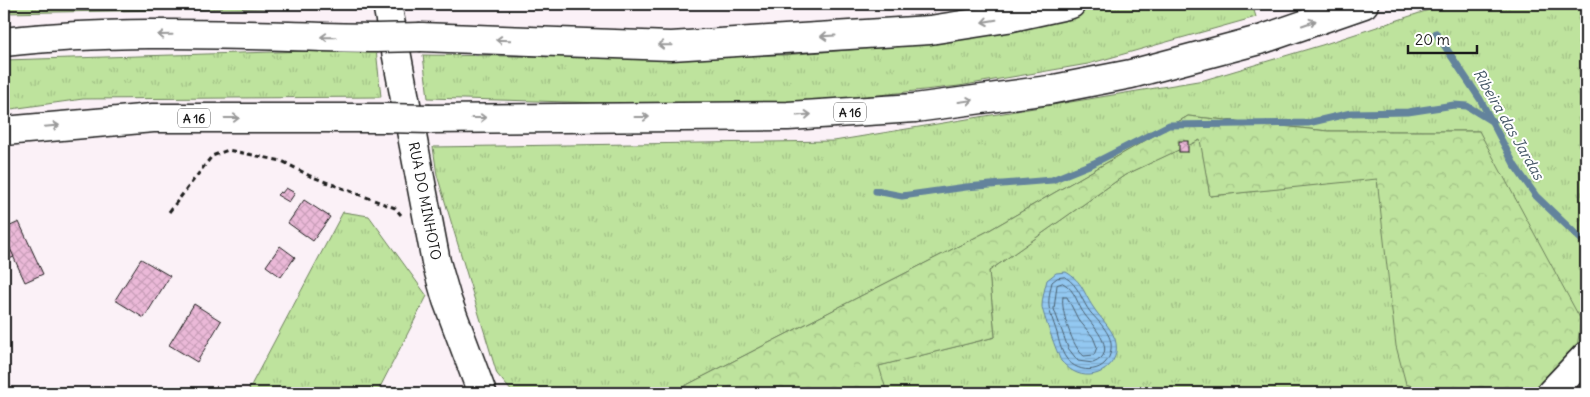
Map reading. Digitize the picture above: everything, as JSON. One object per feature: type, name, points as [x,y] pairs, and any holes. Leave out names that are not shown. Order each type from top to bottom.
[{"type":"main road","name":"RUA DO MINHOTO","points":[[387,4],[436,262],[446,300],[482,393]]},
{"type":"main road","points":[[4,42],[44,37],[194,34],[376,38],[421,37],[671,46],[930,30],[1007,18],[1071,4]]},
{"type":"main road","name":"A 16","points":[[4,131],[153,118],[430,119],[788,116],[915,108],[1049,90],[1131,74],[1262,39],[1364,4]]},
{"type":"main road","points":[[1551,393],[1586,356]]},
{"type":"path","points":[[169,212],[212,156],[228,150],[282,161],[310,176],[395,208],[408,223]]},
{"type":"green space","points":[[4,4],[372,4],[372,6],[4,13]]},
{"type":"green space","points":[[408,4],[737,4],[409,7]]},
{"type":"green space","points":[[1109,4],[1252,4],[1256,17],[1088,64],[959,86],[784,104],[675,105],[428,98],[423,55],[600,57],[783,55],[940,43],[1033,25]]},
{"type":"green space","points":[[1447,4],[1586,4],[1586,339],[1577,348],[1479,131],[1328,131],[1188,116],[986,232],[671,393],[513,393],[497,374],[437,175],[433,147],[834,141],[1204,80],[1322,45]]},
{"type":"green space","points":[[376,49],[381,97],[83,99],[4,110],[4,60]]},
{"type":"green space","points":[[1188,116],[1328,131],[1479,131],[1581,320],[1577,348],[1533,393],[1433,393],[1406,384],[1396,346],[1377,179],[1210,196],[1200,140],[1125,175],[989,271],[995,337],[879,366],[887,393],[671,393],[986,232]]},
{"type":"green space","points":[[1201,139],[1210,196],[1377,178],[1406,384],[1433,393],[887,393],[878,366],[995,337],[989,271],[1125,175]]},
{"type":"green space","points":[[343,212],[369,216],[427,296],[377,393],[247,393]]},
{"type":"water","points":[[1066,272],[1079,284],[1115,339],[1115,356],[1111,364],[1098,373],[1090,375],[1081,374],[1071,370],[1061,361],[1043,310],[1042,303],[1047,280],[1056,273]]},
{"type":"building","points":[[1179,141],[1188,141],[1188,152],[1179,152]]},
{"type":"building","points":[[286,188],[295,193],[289,202],[277,195]]},
{"type":"building","points":[[304,200],[330,217],[313,241],[288,223]]},
{"type":"building","points":[[19,222],[43,274],[25,282],[4,236],[4,229]]},
{"type":"building","points":[[4,236],[14,257],[4,261]]},
{"type":"building","points":[[280,246],[295,257],[281,277],[266,266]]},
{"type":"building","points":[[141,259],[170,276],[144,318],[115,300]]},
{"type":"building","points":[[194,304],[221,321],[197,362],[169,345]]},
{"type":"waterway","name":"Ribeira das Jardas","points":[[1436,33],[1480,99],[1515,166],[1536,196],[1586,244]]},
{"type":"waterway","points":[[876,191],[902,196],[966,187],[1052,180],[1094,163],[1169,125],[1308,123],[1351,113],[1408,112],[1454,105],[1467,106],[1493,122]]}]
